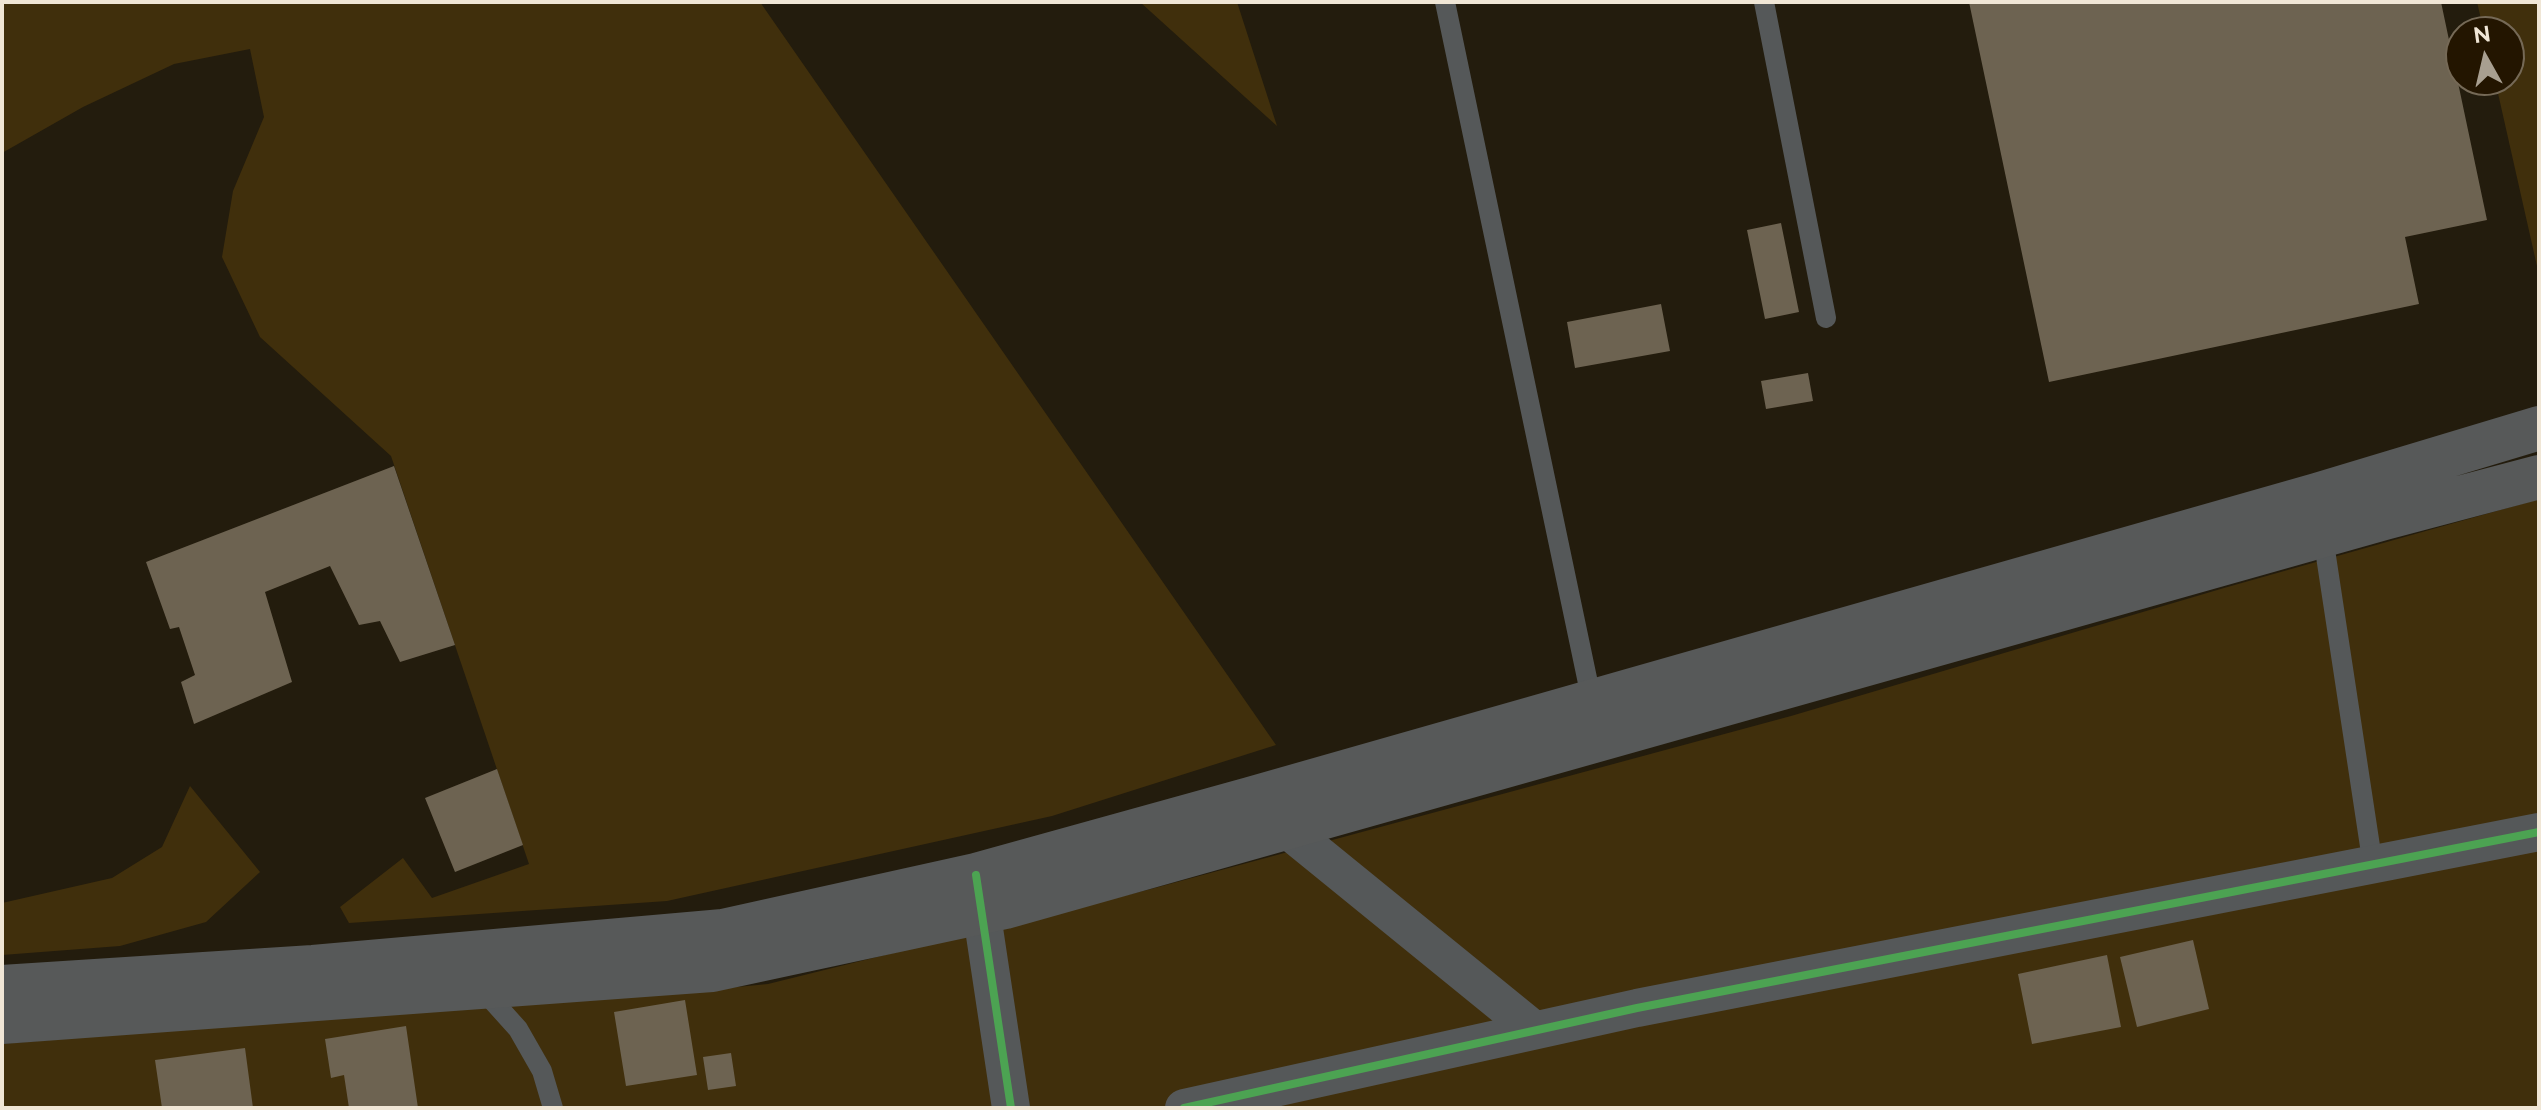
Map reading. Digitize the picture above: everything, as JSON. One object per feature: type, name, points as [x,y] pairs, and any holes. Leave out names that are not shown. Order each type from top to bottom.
[{"type":"main road","points":[[2,1022],[467,972],[979,893],[1286,828],[2320,515],[2539,428]]},
{"type":"main road","points":[[979,893],[1250,799],[1592,702],[2320,515],[2539,477]]},
{"type":"main road","points":[[2,987],[467,972]]},
{"type":"street","points":[[1250,799],[1534,1030]]},
{"type":"street","points":[[1184,1108],[1637,1008],[2539,832]]},
{"type":"street","points":[[979,893],[1011,1108]]},
{"type":"lane","points":[[1445,2],[1592,702]]},
{"type":"lane","points":[[1764,2],[1826,318]]},
{"type":"lane","points":[[2320,515],[2373,866]]},
{"type":"lane","points":[[467,972],[518,1029],[542,1071],[553,1108]]},
{"type":"shaded area","points":[[2,2],[760,2],[1276,745],[1052,816],[667,901],[349,923],[340,907],[403,858],[432,898],[529,864],[391,456],[260,337],[222,257],[233,191],[264,117],[250,49],[174,64],[83,107],[2,153]]},
{"type":"shaded area","points":[[1140,2],[1237,2],[1277,126]]},
{"type":"shaded area","points":[[2477,2],[2539,2],[2539,275],[2499,96],[2525,96],[2525,16],[2480,16]]},
{"type":"shaded area","points":[[2539,499],[2539,1108],[2,1108],[2,1044],[768,984],[1151,889],[1791,716]]},
{"type":"shaded area","points":[[190,786],[260,872],[206,922],[120,946],[2,955],[2,903],[112,878],[162,847]]},
{"type":"building","points":[[1969,2],[2441,2],[2445,21],[2445,96],[2461,96],[2487,220],[2405,237],[2419,304],[2049,382]]},
{"type":"building","points":[[1781,223],[1799,312],[1765,319],[1747,230]]},
{"type":"building","points":[[1661,304],[1670,351],[1575,368],[1567,322]]},
{"type":"building","points":[[1808,373],[1813,401],[1766,409],[1761,381]]},
{"type":"building","points":[[394,466],[455,645],[400,662],[380,621],[359,625],[330,566],[265,592],[292,682],[194,724],[181,682],[195,675],[179,627],[170,629],[146,562]]},
{"type":"building","points":[[497,769],[523,845],[455,872],[425,798]]},
{"type":"building","points":[[2193,940],[2209,1009],[2137,1027],[2120,957]]},
{"type":"building","points":[[2107,955],[2121,1027],[2032,1044],[2018,974]]},
{"type":"building","points":[[685,1000],[697,1075],[626,1086],[614,1012]]},
{"type":"building","points":[[406,1026],[418,1108],[349,1108],[344,1075],[331,1078],[325,1039]]},
{"type":"building","points":[[245,1048],[253,1108],[162,1108],[155,1060]]},
{"type":"building","points":[[731,1053],[736,1086],[708,1090],[703,1057]]},
{"type":"cycle path","points":[[1184,1108],[1637,1008],[2539,832]]},
{"type":"cycle path","points":[[976,875],[1011,1108]]}]
